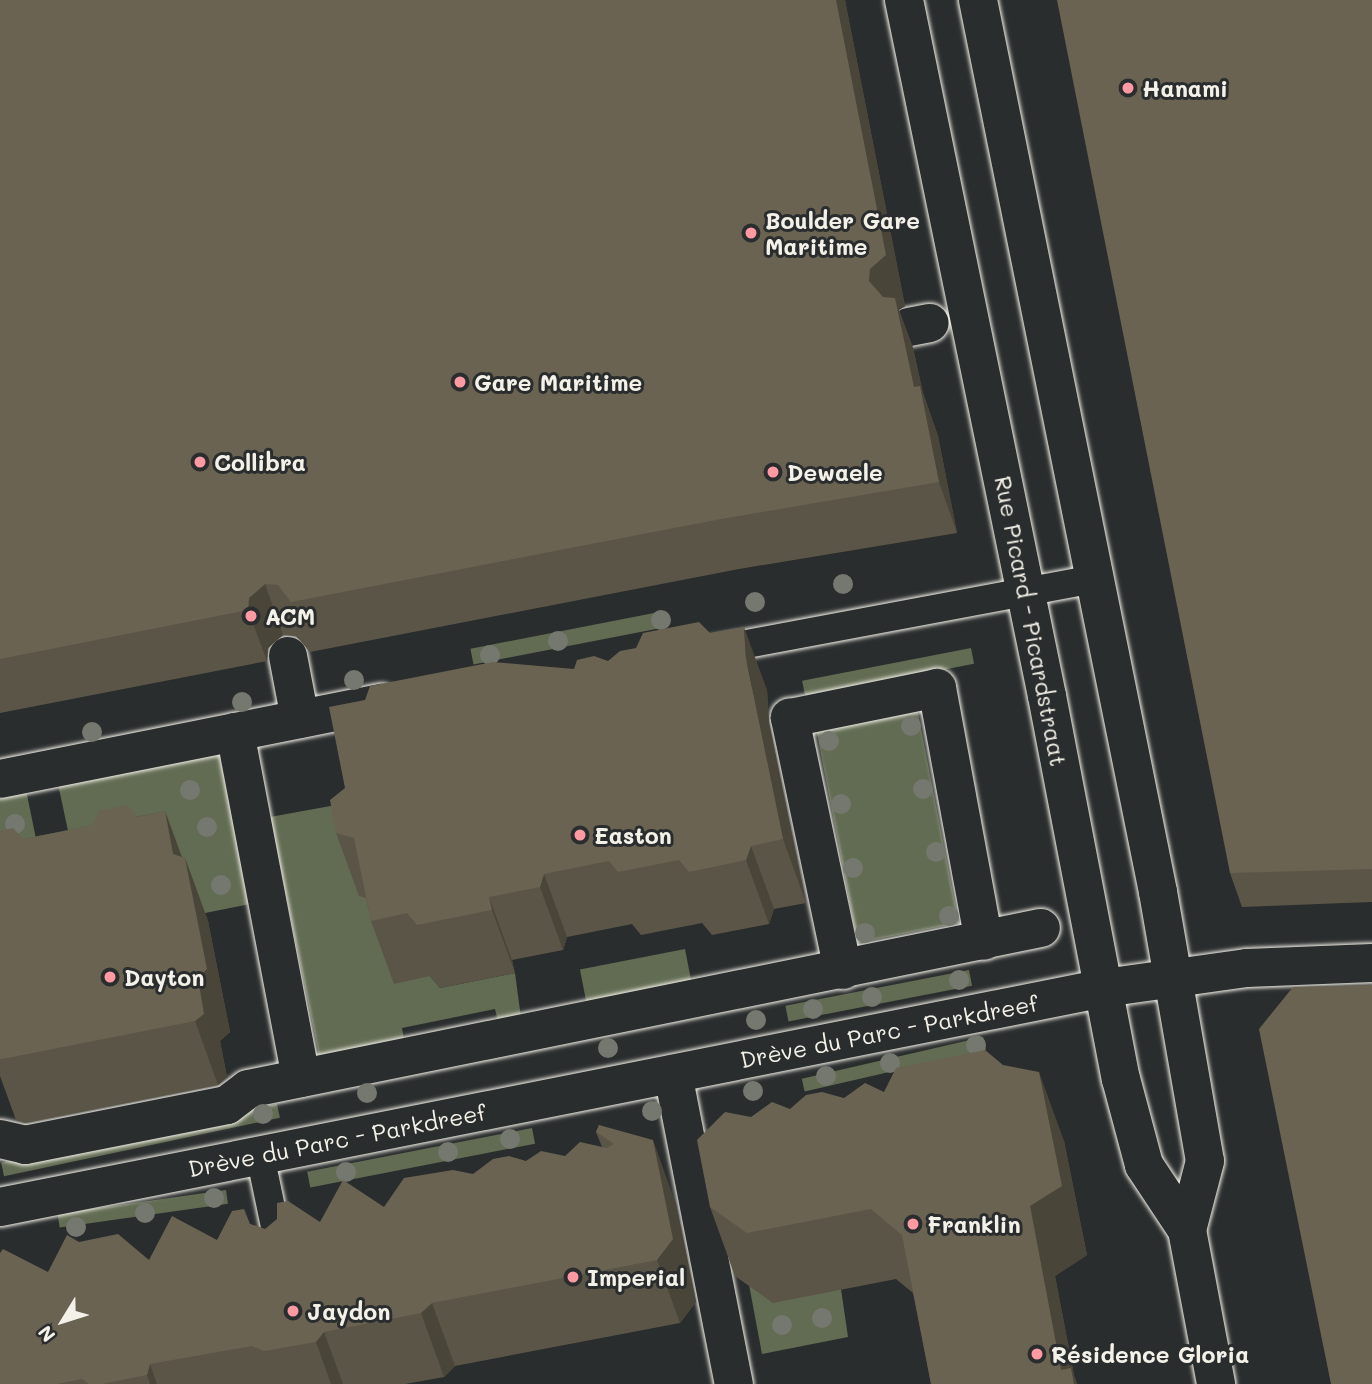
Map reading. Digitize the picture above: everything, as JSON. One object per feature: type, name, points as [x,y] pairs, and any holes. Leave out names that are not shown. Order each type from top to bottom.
[{"type":"street","name":"Rue Picard - Picardstraat","points":[[904,0],[1121,1079],[1144,1166],[1187,1230],[1216,1384]]},
{"type":"street","name":"Rue Picard - Picardstraat","points":[[978,0],[1096,579],[1173,977],[1205,1161],[1187,1230]]},
{"type":"street","points":[[288,656],[300,719]]},
{"type":"street","points":[[844,970],[789,710],[937,688],[950,700],[984,941]]},
{"type":"street","points":[[0,779],[40,779],[235,732],[422,695]]},
{"type":"street","points":[[235,732],[301,1078]]},
{"type":"street","points":[[0,1139],[25,1145],[227,1105],[248,1089],[1041,928]]},
{"type":"street","name":"Drève du Parc - Parkdreef","points":[[0,1207],[1104,988],[1247,968],[1372,963]]},
{"type":"street","points":[[673,1074],[734,1384]]},
{"type":"lane","points":[[694,655],[1096,579]]},
{"type":"lane","points":[[260,1155],[285,1276]]},
{"type":"green space","points":[[654,613],[657,629],[473,664],[470,649]]},
{"type":"green space","points":[[971,648],[974,664],[805,697],[802,681]]},
{"type":"green space","points":[[917,708],[959,923],[858,943],[816,728]]},
{"type":"green space","points":[[219,752],[250,904],[195,915],[82,896],[58,784]]},
{"type":"green space","points":[[26,790],[49,902],[0,911],[0,795]]},
{"type":"green space","points":[[358,801],[377,902],[430,976],[440,988],[515,973],[521,1018],[498,1022],[495,1009],[402,1028],[404,1039],[319,1055],[270,817]]},
{"type":"green space","points":[[685,949],[692,984],[587,1005],[580,969]]},
{"type":"green space","points":[[969,970],[972,986],[788,1021],[785,1006]]},
{"type":"green space","points":[[983,1037],[986,1050],[805,1092],[802,1079]]},
{"type":"green space","points":[[277,1104],[280,1118],[4,1176],[1,1163]]},
{"type":"green space","points":[[532,1128],[535,1144],[310,1187],[307,1172]]},
{"type":"green space","points":[[728,1173],[841,1289],[848,1337],[762,1354]]},
{"type":"green space","points":[[226,1190],[228,1204],[60,1228],[58,1214]]},
{"type":"building","name":"Gare Maritime","points":[[0,0],[836,0],[886,255],[870,269],[869,281],[883,297],[895,298],[914,387],[920,386],[939,482],[721,519],[291,602],[278,585],[265,584],[249,598],[248,610],[0,659]]},
{"type":"building","points":[[1057,0],[1372,0],[1372,869],[1230,873]]},
{"type":"building","name":"Easton","points":[[699,622],[710,633],[744,627],[746,659],[783,839],[751,846],[746,860],[689,872],[679,860],[618,872],[609,861],[544,874],[540,887],[489,897],[492,910],[417,925],[407,913],[371,921],[354,838],[336,833],[330,800],[345,788],[329,707],[365,700],[370,686],[493,662],[574,669],[577,660],[594,656],[608,661],[620,651],[636,648],[643,633]]},
{"type":"building","name":"Dayton","points":[[128,805],[137,817],[165,811],[173,854],[185,858],[207,969],[198,978],[204,1014],[195,1021],[0,1059],[0,831],[13,828],[23,839],[59,832],[93,825],[99,811]]},
{"type":"building","points":[[1372,985],[1372,1384],[1331,1384],[1259,1029],[1293,987]]},
{"type":"building","points":[[985,1050],[1003,1065],[1039,1072],[1062,1186],[1030,1206],[1061,1370],[1071,1368],[1074,1384],[931,1384],[902,1235],[871,1209],[747,1233],[710,1207],[697,1140],[725,1112],[751,1117],[772,1102],[790,1109],[806,1095],[822,1092],[844,1098],[865,1083],[884,1092],[896,1068]]},
{"type":"building","points":[[599,1125],[653,1140],[673,1239],[657,1260],[432,1303],[421,1313],[324,1332],[316,1342],[264,1351],[252,1346],[150,1364],[147,1375],[102,1384],[89,1384],[82,1379],[57,1384],[0,1384],[0,1253],[3,1249],[48,1272],[67,1235],[79,1242],[118,1234],[149,1260],[172,1216],[217,1240],[232,1211],[244,1209],[250,1224],[265,1229],[277,1219],[277,1203],[288,1201],[320,1222],[343,1180],[384,1207],[404,1178],[453,1170],[473,1174],[493,1159],[509,1156],[526,1161],[541,1151],[565,1156],[580,1142],[607,1148],[614,1144],[596,1132]]},
{"type":"place","name":"Hanami","points":[[1128,88]]},
{"type":"place","name":"Boulder Gare Maritime","points":[[751,233]]},
{"type":"place","name":"Gare Maritime","points":[[460,382]]},
{"type":"place","name":"Collibra","points":[[200,462]]},
{"type":"place","name":"Dewaele","points":[[773,472]]},
{"type":"place","name":"ACM","points":[[251,616]]},
{"type":"place","name":"Easton","points":[[580,835]]},
{"type":"place","name":"Dayton","points":[[110,977]]},
{"type":"place","name":"Franklin","points":[[913,1224]]},
{"type":"place","name":"Imperial","points":[[573,1277]]},
{"type":"place","name":"Jaydon","points":[[293,1311]]},
{"type":"place","name":"Résidence Gloria","points":[[1037,1354]]}]
